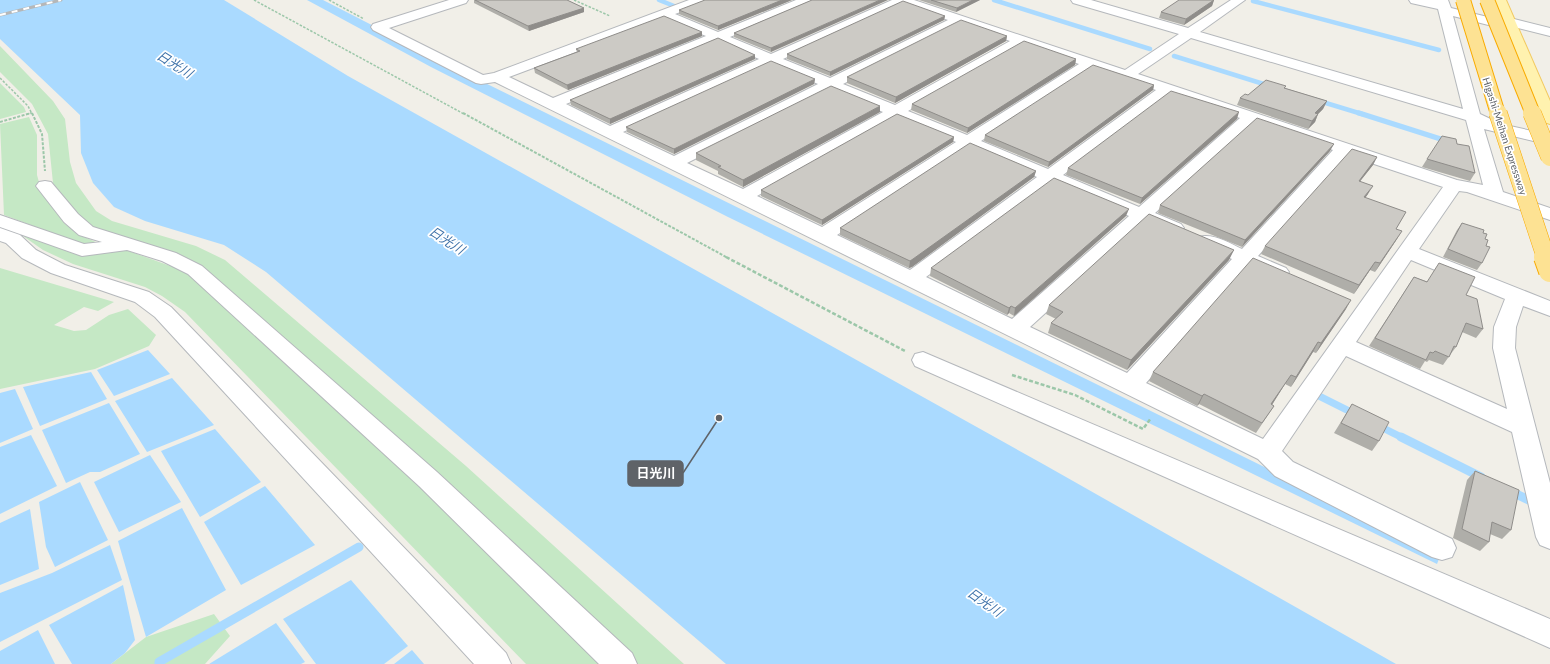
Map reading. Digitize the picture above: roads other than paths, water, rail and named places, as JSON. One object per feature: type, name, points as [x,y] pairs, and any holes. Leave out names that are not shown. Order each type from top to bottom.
[{"type":"highway","name":"Higashi-Meihan Expressway","points":[[1463,0],[1491,94],[1550,271]]},
{"type":"highway","points":[[1487,0],[1550,157]]},
{"type":"main road","points":[[1500,0],[1550,119]]},
{"type":"street","points":[[462,0],[378,27],[481,80],[497,77],[701,0]]},
{"type":"street","points":[[553,104],[807,0]]},
{"type":"street","points":[[609,132],[902,0],[1454,185],[1470,187],[1550,214]]},
{"type":"street","points":[[1077,0],[1472,117],[1496,128],[1550,140]]},
{"type":"street","points":[[1127,76],[1239,0]]},
{"type":"street","points":[[1415,0],[1444,6],[1511,25],[1550,32]]},
{"type":"street","points":[[1444,6],[1472,117],[1496,196]]},
{"type":"street","points":[[664,14],[1296,279]]},
{"type":"street","points":[[673,163],[960,19]]},
{"type":"street","points":[[742,197],[1022,40]]},
{"type":"street","points":[[822,236],[1090,63]]},
{"type":"street","points":[[497,77],[1130,386],[1156,412],[1267,452],[1284,469],[1442,548]]},
{"type":"street","points":[[911,279],[1167,89]]},
{"type":"street","points":[[1014,329],[1251,117]]},
{"type":"street","points":[[1130,386],[1344,148]]},
{"type":"street","points":[[1267,452],[1343,345],[1361,306],[1408,252],[1454,185]]},
{"type":"street","points":[[46,186],[54,199],[71,218],[86,231],[169,257],[195,270],[428,479],[620,664]]},
{"type":"street","points":[[0,221],[82,250],[128,245]]},
{"type":"street","points":[[0,234],[12,239],[29,254],[58,269],[125,290],[142,297],[163,312],[495,664]]},
{"type":"street","points":[[1408,252],[1550,309]]},
{"type":"street","points":[[1517,295],[1505,327],[1504,348],[1550,538]]},
{"type":"street","points":[[1343,345],[1524,427]]},
{"type":"street","points":[[923,360],[1550,634]]},
{"type":"water","points":[[0,0],[224,0],[348,76],[1043,464],[1396,664],[726,664],[266,272],[224,245],[145,221],[114,207],[93,183],[81,153],[80,115],[0,39]]},
{"type":"water","points":[[307,0],[323,0],[477,79],[1441,554],[1437,564],[728,217],[431,67]]},
{"type":"water","points":[[148,350],[170,374],[114,396],[97,370]]},
{"type":"water","points":[[91,372],[107,399],[40,426],[23,387]]},
{"type":"water","points":[[172,378],[214,425],[147,452],[115,401]]},
{"type":"water","points":[[15,389],[33,429],[0,443],[0,393]]},
{"type":"water","points":[[109,403],[140,454],[100,472],[90,472],[66,483],[42,430]]},
{"type":"water","points":[[215,429],[261,482],[200,517],[161,451]]},
{"type":"water","points":[[31,435],[57,486],[0,514],[0,447]]},
{"type":"water","points":[[150,455],[181,502],[119,532],[94,482]]},
{"type":"water","points":[[80,482],[108,540],[55,567],[46,547],[39,502]]},
{"type":"water","points":[[265,486],[315,545],[241,585],[204,522]]},
{"type":"water","points":[[182,508],[226,590],[146,637],[118,541]]},
{"type":"water","points":[[30,509],[39,569],[0,585],[0,523]]},
{"type":"water","points":[[110,545],[122,580],[0,642],[0,593],[52,573]]},
{"type":"water","points":[[351,580],[408,646],[384,664],[316,664],[283,619]]},
{"type":"water","points":[[123,585],[135,640],[125,653],[111,664],[72,664],[49,625]]},
{"type":"water","points":[[276,623],[305,662],[301,664],[209,664]]},
{"type":"water","points":[[38,630],[55,664],[0,664],[0,651]]},
{"type":"water","points":[[412,650],[424,664],[394,664]]},
{"type":"waterway","points":[[659,0],[674,6]]},
{"type":"waterway","points":[[994,0],[1150,49]]},
{"type":"waterway","points":[[1253,1],[1439,50]]},
{"type":"waterway","points":[[1174,56],[1270,86]]},
{"type":"waterway","points":[[1316,100],[1362,114]]},
{"type":"waterway","points":[[1359,113],[1450,142]]},
{"type":"waterway","points":[[1311,392],[1355,414]]},
{"type":"waterway","points":[[1377,425],[1481,477]]},
{"type":"waterway","points":[[1510,491],[1535,503]]},
{"type":"waterway","points":[[159,664],[159,662],[359,547]]},
{"type":"railway","points":[[0,15],[61,0]]},
{"type":"place","name":"日光川","points":[[719,418]]}]
